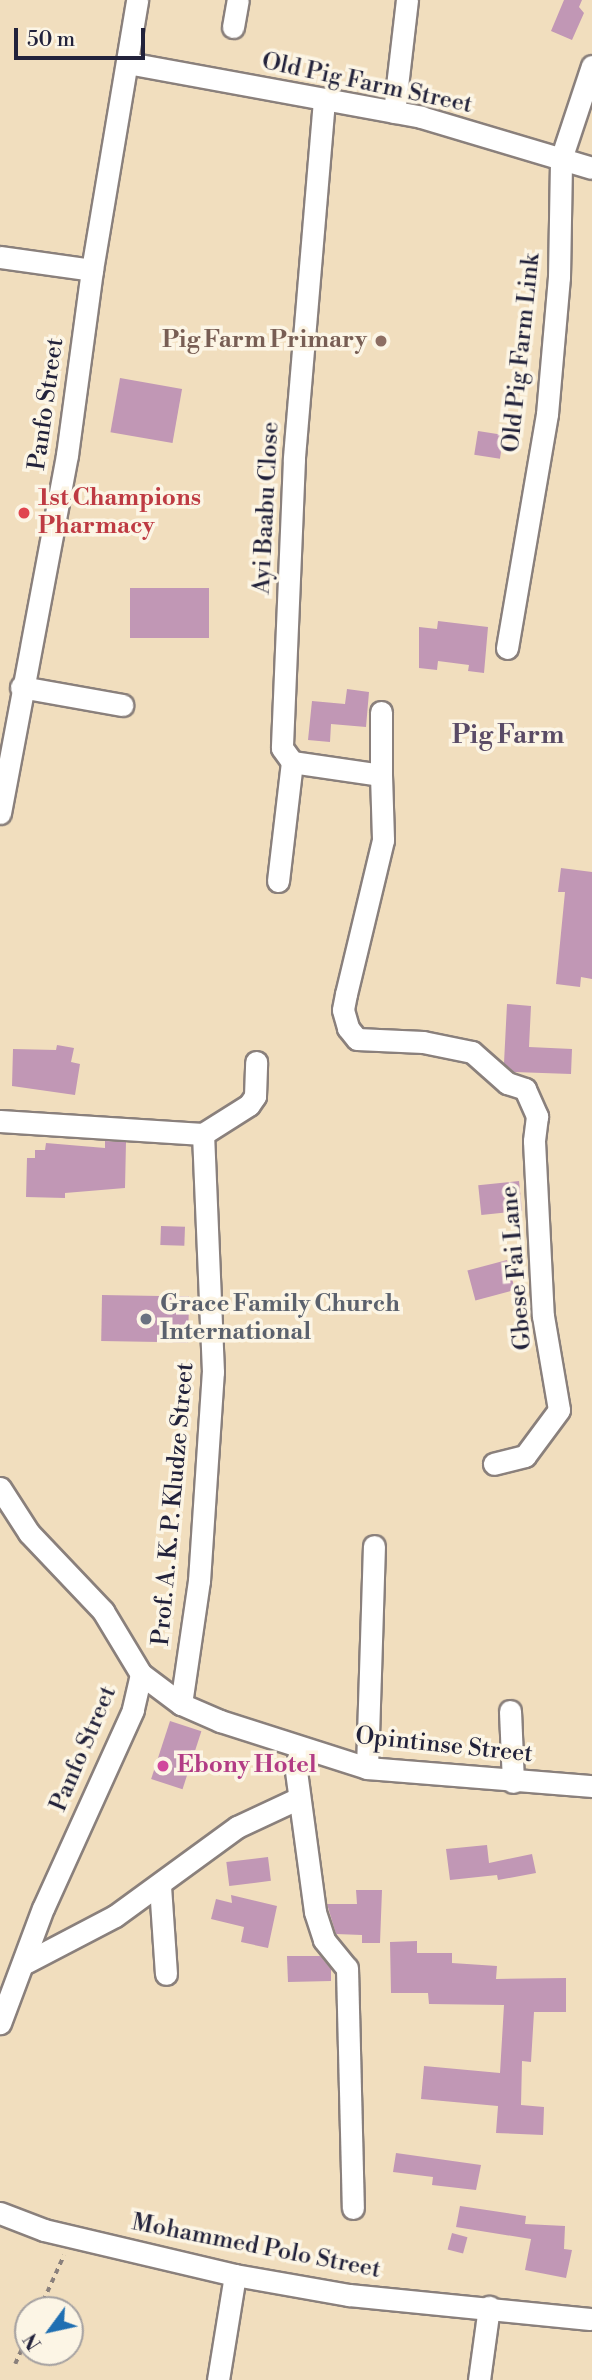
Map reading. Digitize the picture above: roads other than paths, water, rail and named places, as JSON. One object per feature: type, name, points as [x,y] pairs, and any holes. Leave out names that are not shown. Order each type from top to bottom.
[{"type":"street","name":"Panfo Street","points":[[0,813],[21,687],[37,628],[67,455],[92,270],[137,0]]},
{"type":"street","points":[[233,27],[239,0]]},
{"type":"street","points":[[394,112],[407,0]]},
{"type":"street","name":"Old Pig Farm Street","points":[[128,63],[394,112],[592,168]]},
{"type":"street","name":"Old Pig Farm Link","points":[[507,648],[547,414],[559,277],[561,159],[592,65]]},
{"type":"street","name":"Ayi Baabu Close","points":[[292,762],[282,748],[294,459],[324,100]]},
{"type":"street","points":[[0,257],[92,270]]},
{"type":"street","points":[[21,687],[122,705]]},
{"type":"street","points":[[278,881],[292,762],[381,775],[381,712]]},
{"type":"street","name":"Gbese Fai Lane","points":[[381,775],[383,840],[343,1010],[348,1028],[357,1039],[423,1042],[472,1052],[507,1083],[525,1089],[537,1116],[534,1141],[543,1316],[559,1410],[525,1456],[494,1464]]},
{"type":"street","points":[[0,1121],[204,1134],[249,1105],[255,1096],[256,1062]]},
{"type":"street","name":"Prof. A. K. P. Kludze Street","points":[[181,1704],[199,1581],[213,1372],[204,1134]]},
{"type":"street","name":"Panfo Street","points":[[0,1488],[29,1533],[103,1611],[141,1674],[133,1710],[43,1908],[27,1962],[0,2023]]},
{"type":"street","points":[[367,1769],[374,1546]]},
{"type":"street","name":"Opintinse Street","points":[[141,1674],[181,1704],[300,1749],[367,1769],[592,1786]]},
{"type":"street","points":[[510,1711],[513,1782]]},
{"type":"street","points":[[300,1749],[296,1771],[318,1926],[347,1968],[353,2208]]},
{"type":"street","points":[[27,1962],[115,1916],[160,1886],[237,1827],[299,1798]]},
{"type":"street","points":[[160,1886],[166,1975]]},
{"type":"street","name":"Mohammed Polo Street","points":[[0,2213],[72,2237],[235,2275],[349,2295],[592,2319]]},
{"type":"street","points":[[218,2380],[235,2275]]},
{"type":"street","points":[[479,2380],[489,2307]]},
{"type":"place","name":"Pig Farm Primary","points":[[381,341]]},
{"type":"place","name":"1st Champions Pharmacy","points":[[24,513]]},
{"type":"place","name":"Grace Family Church International","points":[[146,1319]]},
{"type":"place","name":"Ebony Hotel","points":[[163,1766]]},
{"type":"district","name":"Pig Farm","points":[[508,736]]}]
